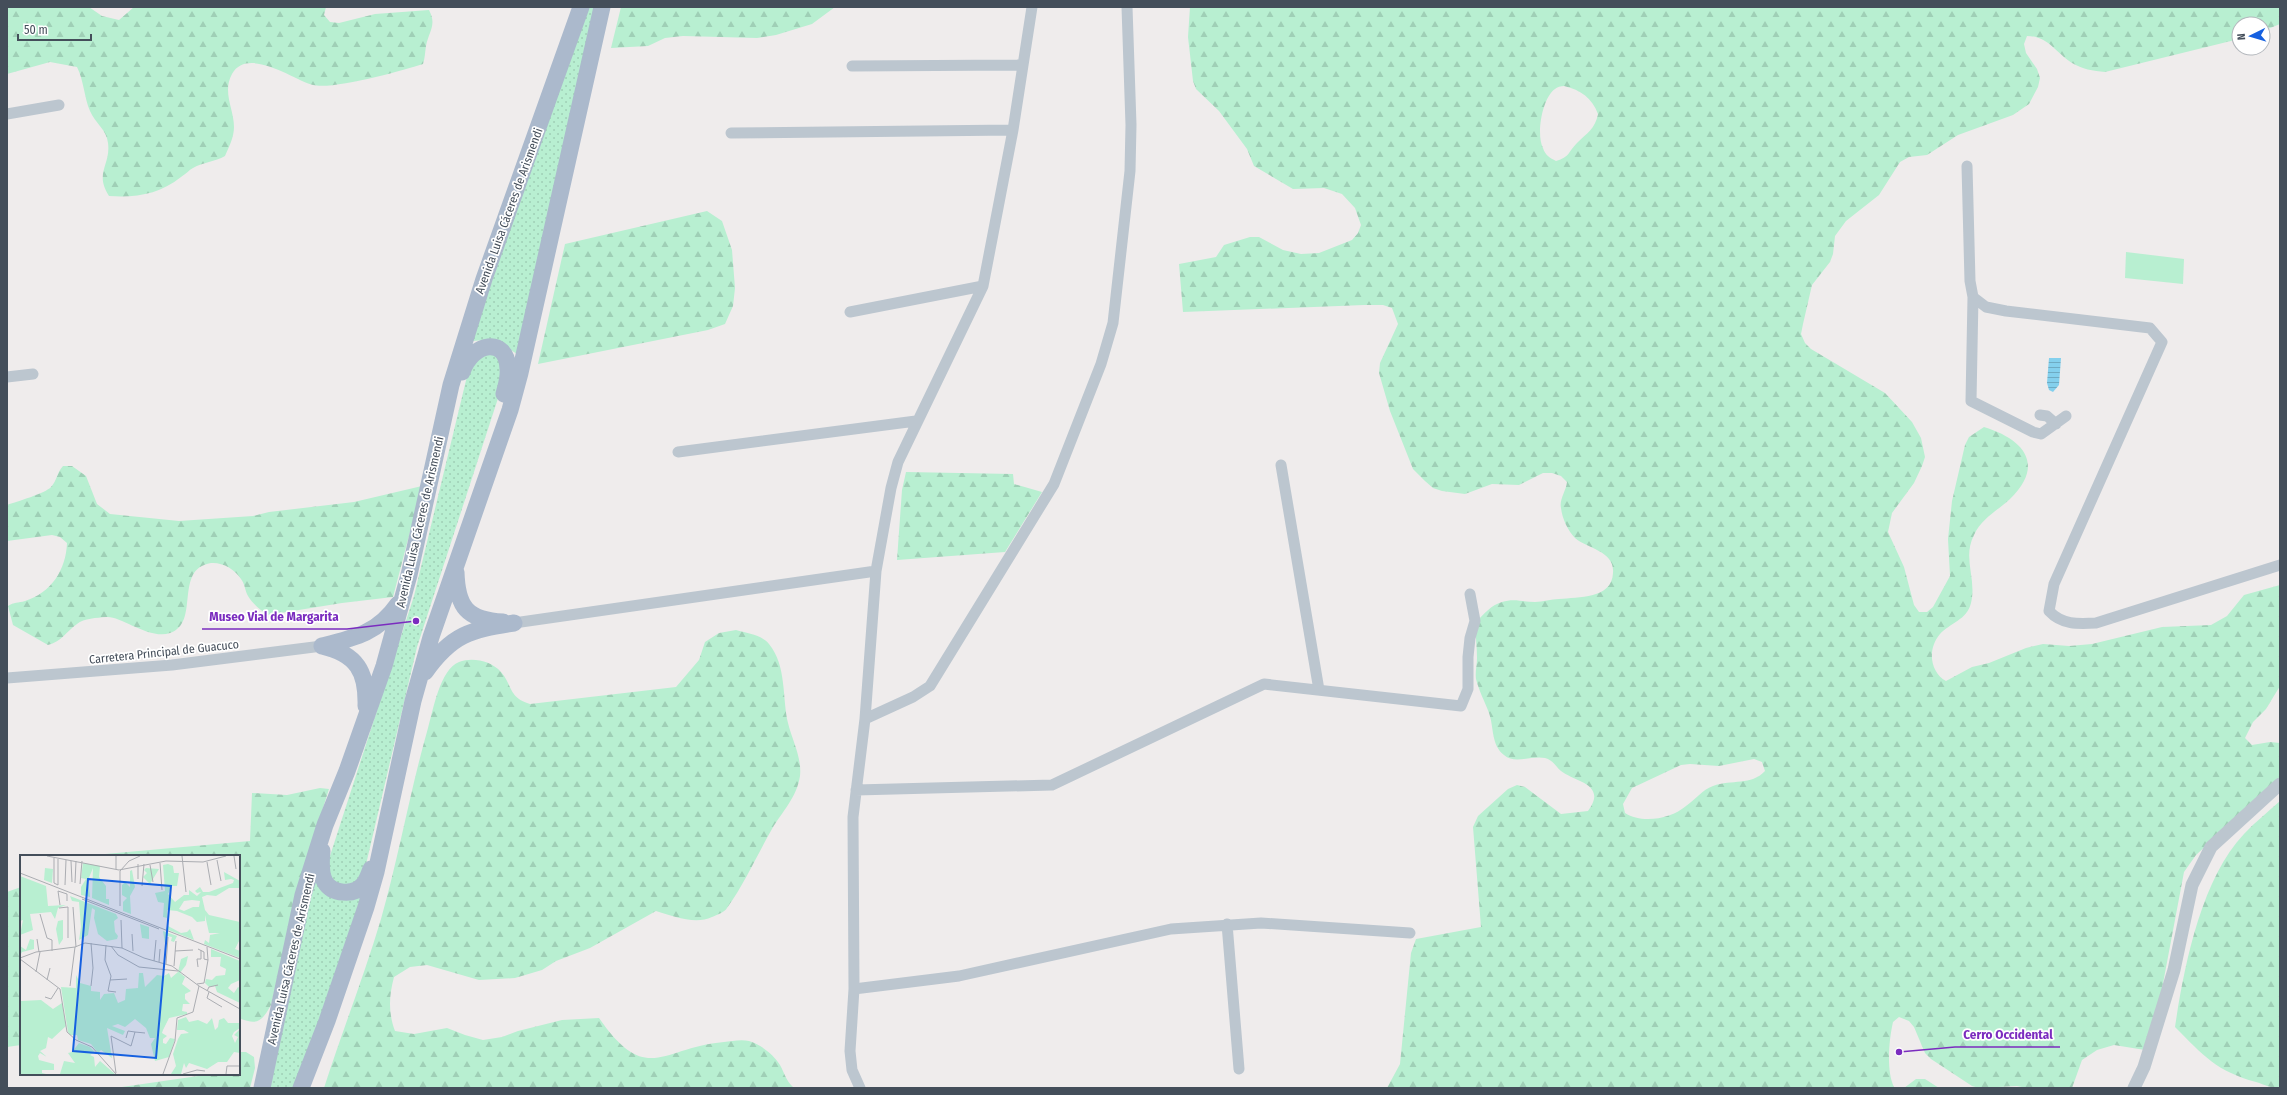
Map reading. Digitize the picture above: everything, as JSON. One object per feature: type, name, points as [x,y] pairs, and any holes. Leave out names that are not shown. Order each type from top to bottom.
[{"type":"main road","name":"Avenida Luisa Cáceres de Arismendi","points":[[262,1088],[303,895],[325,825],[366,721],[403,597],[451,385],[466,337],[581,7]]},
{"type":"main road","points":[[301,1088],[353,950],[376,872],[418,682],[520,373],[602,7]]},
{"type":"main road","points":[[432,470],[463,369],[468,358],[480,348],[495,348],[501,352],[506,360],[508,379],[468,530]]},
{"type":"main road","points":[[456,564],[458,593],[463,606],[471,613],[494,622],[514,623]]},
{"type":"main road","points":[[322,646],[370,631],[391,615],[403,597]]},
{"type":"main road","points":[[418,682],[442,649],[454,640],[477,630],[514,623]]},
{"type":"main road","points":[[322,646],[338,650],[348,656],[357,665],[366,685],[366,721]]},
{"type":"main road","points":[[325,825],[321,861],[322,872],[325,882],[332,889],[340,892],[356,891],[363,886],[383,837]]},
{"type":"street","points":[[860,1088],[852,1070],[850,1051],[854,989],[854,817],[865,719],[876,571],[891,488],[898,462],[916,421],[983,286],[1013,130],[1032,7]]},
{"type":"street","points":[[865,719],[913,697],[930,686],[1054,484],[1101,364],[1113,323],[1130,170],[1131,125],[1127,7]]},
{"type":"street","points":[[852,66],[1023,65]]},
{"type":"street","points":[[7,114],[59,105]]},
{"type":"street","points":[[731,133],[1013,130]]},
{"type":"street","points":[[1967,166],[1970,281],[1973,297],[1971,400],[2033,432],[2041,434],[2066,416]]},
{"type":"street","points":[[850,312],[983,286]]},
{"type":"street","points":[[1973,297],[1986,306],[2006,311],[2150,328],[2162,342],[2054,584],[2049,610],[2056,618],[2073,624],[2096,623],[2280,565]]},
{"type":"street","points":[[7,377],[33,374]]},
{"type":"street","points":[[2040,415],[2047,416],[2056,424]]},
{"type":"street","points":[[678,452],[916,421]]},
{"type":"street","points":[[1281,465],[1319,690]]},
{"type":"street","points":[[514,623],[876,571]]},
{"type":"street","points":[[856,790],[1052,785],[1264,684],[1461,706],[1468,689],[1468,657],[1476,621],[1470,594]]},
{"type":"street","name":"Carretera Principal de Guacuco","points":[[7,678],[172,666],[322,646]]},
{"type":"street","points":[[2134,1088],[2144,1067],[2174,970],[2192,885],[2211,847],[2239,819],[2280,784]]},
{"type":"street","points":[[854,989],[959,976],[1172,929],[1227,924],[1261,923],[1410,934]]},
{"type":"street","points":[[1227,924],[1239,1069]]},
{"type":"green space","points":[[7,7],[89,7],[102,16],[119,20],[134,7],[326,7],[324,15],[330,22],[339,23],[375,14],[429,10],[432,20],[432,28],[427,41],[423,64],[367,79],[336,85],[313,85],[271,67],[260,64],[249,63],[239,66],[232,74],[228,87],[228,94],[234,120],[234,131],[230,146],[225,156],[197,166],[173,183],[156,191],[147,194],[129,196],[109,196],[103,181],[108,151],[107,138],[90,111],[77,67],[50,62],[7,74]]},
{"type":"green space","points":[[588,7],[596,7],[517,354],[494,339],[473,341],[474,332]]},
{"type":"green space","points":[[621,7],[835,7],[812,24],[776,35],[757,38],[683,36],[665,38],[648,46],[611,48]]},
{"type":"green space","points":[[1190,7],[2280,7],[2280,24],[2271,28],[2271,16],[2231,16],[2231,41],[2105,72],[2080,67],[2066,59],[2046,42],[2027,36],[2024,44],[2026,53],[2037,69],[2040,78],[2038,87],[2029,104],[2013,115],[1958,135],[1927,155],[1909,157],[1900,162],[1879,195],[1846,221],[1835,236],[1833,254],[1830,262],[1812,285],[1801,334],[1805,343],[1811,349],[1885,393],[1912,422],[1921,438],[1925,457],[1922,466],[1914,483],[1892,513],[1888,532],[1904,567],[1914,605],[1919,612],[1927,612],[1933,607],[1950,576],[1948,539],[1952,501],[1965,445],[1969,437],[1984,427],[2010,438],[2025,454],[2028,464],[2027,475],[2021,486],[2010,499],[1981,524],[1974,535],[1969,552],[1972,594],[1969,609],[1962,617],[1940,634],[1933,646],[1932,660],[1936,672],[1946,681],[1972,667],[1989,663],[2026,648],[2043,644],[2069,646],[2092,644],[2162,627],[2211,625],[2227,616],[2244,595],[2280,585],[2280,686],[2266,709],[2253,722],[2245,738],[2252,745],[2270,742],[2280,743],[2280,777],[2196,855],[2184,872],[2161,994],[2145,1050],[2114,1045],[2097,1050],[2082,1060],[2072,1088],[2027,1088],[2017,1086],[1979,1088],[1972,1086],[1931,1059],[1925,1053],[1914,1027],[1909,1021],[1899,1017],[1893,1022],[1889,1055],[1891,1080],[1894,1087],[1898,1088],[1387,1088],[1400,1064],[1411,953],[1416,939],[1481,927],[1473,827],[1478,816],[1508,789],[1517,785],[1525,787],[1561,814],[1588,811],[1593,802],[1594,795],[1592,789],[1581,781],[1561,771],[1550,760],[1540,757],[1518,760],[1508,758],[1500,751],[1495,741],[1491,718],[1476,679],[1476,622],[1498,603],[1506,601],[1515,600],[1538,602],[1593,595],[1607,588],[1611,582],[1613,573],[1612,566],[1610,560],[1605,555],[1600,551],[1580,542],[1572,535],[1568,528],[1564,520],[1561,505],[1567,482],[1561,476],[1552,473],[1543,473],[1519,485],[1492,484],[1465,494],[1442,491],[1433,488],[1413,469],[1390,411],[1379,373],[1380,363],[1398,324],[1392,308],[1383,305],[1364,305],[1183,312],[1179,264],[1216,257],[1224,245],[1250,237],[1259,237],[1283,250],[1301,254],[1319,253],[1352,240],[1358,233],[1361,225],[1355,208],[1342,194],[1324,188],[1293,189],[1254,166],[1247,149],[1219,111],[1196,89],[1193,81],[1188,37]],"holes":[[[1560,86],[1581,92],[1593,103],[1598,114],[1597,119],[1590,130],[1566,156],[1556,161],[1545,153],[1541,142],[1540,126],[1544,108],[1550,94]],[[1754,759],[1762,762],[1765,771],[1760,776],[1754,779],[1713,786],[1702,792],[1680,810],[1665,817],[1648,819],[1625,813],[1623,804],[1632,788],[1681,765],[1690,764],[1719,766]]]},
{"type":"green space","points":[[707,211],[722,221],[732,250],[735,288],[733,306],[725,324],[708,330],[538,364],[565,244]]},
{"type":"green space","points":[[2126,252],[2184,259],[2183,284],[2125,278]]},
{"type":"green space","points":[[481,353],[500,356],[503,383],[417,647],[364,873],[359,882],[338,886],[328,875],[329,859],[414,596],[469,368]]},
{"type":"green space","points":[[63,466],[72,466],[86,476],[97,504],[110,514],[179,521],[253,516],[269,512],[354,502],[422,486],[393,597],[342,603],[268,615],[257,607],[250,599],[242,581],[232,569],[224,565],[211,563],[200,567],[193,575],[184,619],[179,627],[170,633],[153,633],[112,617],[106,617],[87,619],[80,622],[60,639],[53,644],[48,645],[13,625],[8,606],[34,597],[49,586],[60,571],[64,562],[67,543],[60,537],[52,535],[7,541],[7,505],[43,492],[51,487]]},
{"type":"green space","points":[[906,472],[1013,474],[1014,484],[1042,492],[1005,552],[897,560],[902,490]]},
{"type":"green space","points":[[736,630],[762,638],[769,644],[779,662],[788,723],[800,762],[800,776],[796,791],[789,804],[772,829],[745,879],[726,909],[712,917],[698,920],[684,919],[656,911],[590,948],[556,961],[542,970],[515,978],[479,980],[427,965],[410,967],[394,977],[390,997],[390,1011],[395,1031],[414,1034],[447,1028],[483,1040],[502,1037],[518,1031],[562,1020],[599,1018],[616,1039],[630,1052],[643,1057],[656,1058],[703,1045],[746,1040],[762,1047],[774,1057],[780,1065],[787,1080],[794,1088],[324,1088],[381,919],[438,691],[442,681],[452,666],[459,662],[470,660],[482,661],[492,665],[505,677],[514,694],[518,698],[530,704],[676,687],[699,660],[705,642],[719,633]]},
{"type":"green space","points":[[320,788],[329,789],[299,884],[271,1005],[262,1018],[255,1022],[251,1022],[240,1018],[240,855],[94,855],[250,841],[252,793],[287,795]]},
{"type":"green space","points":[[2280,801],[2280,1088],[2242,1078],[2220,1067],[2203,1054],[2175,1027],[2189,951],[2206,899],[2216,875],[2229,853],[2244,834]]},
{"type":"green space","points":[[314,882],[358,898],[361,897],[296,1088],[270,1088]]},
{"type":"green space","points":[[20,887],[20,1045],[7,1047],[7,892]]},
{"type":"green space","points":[[240,1052],[246,1052],[254,1057],[255,1068],[250,1088],[115,1088],[205,1075],[240,1075]]},
{"type":"green space","points":[[1916,1079],[1925,1079],[1939,1088],[1904,1088]]},
{"type":"water","points":[[2049,358],[2061,358],[2059,385],[2053,392],[2049,390],[2047,383]]},
{"type":"place","name":"Museo Vial de Margarita","points":[[416,621]]},
{"type":"place","name":"Cerro Occidental","points":[[1899,1052]]}]
